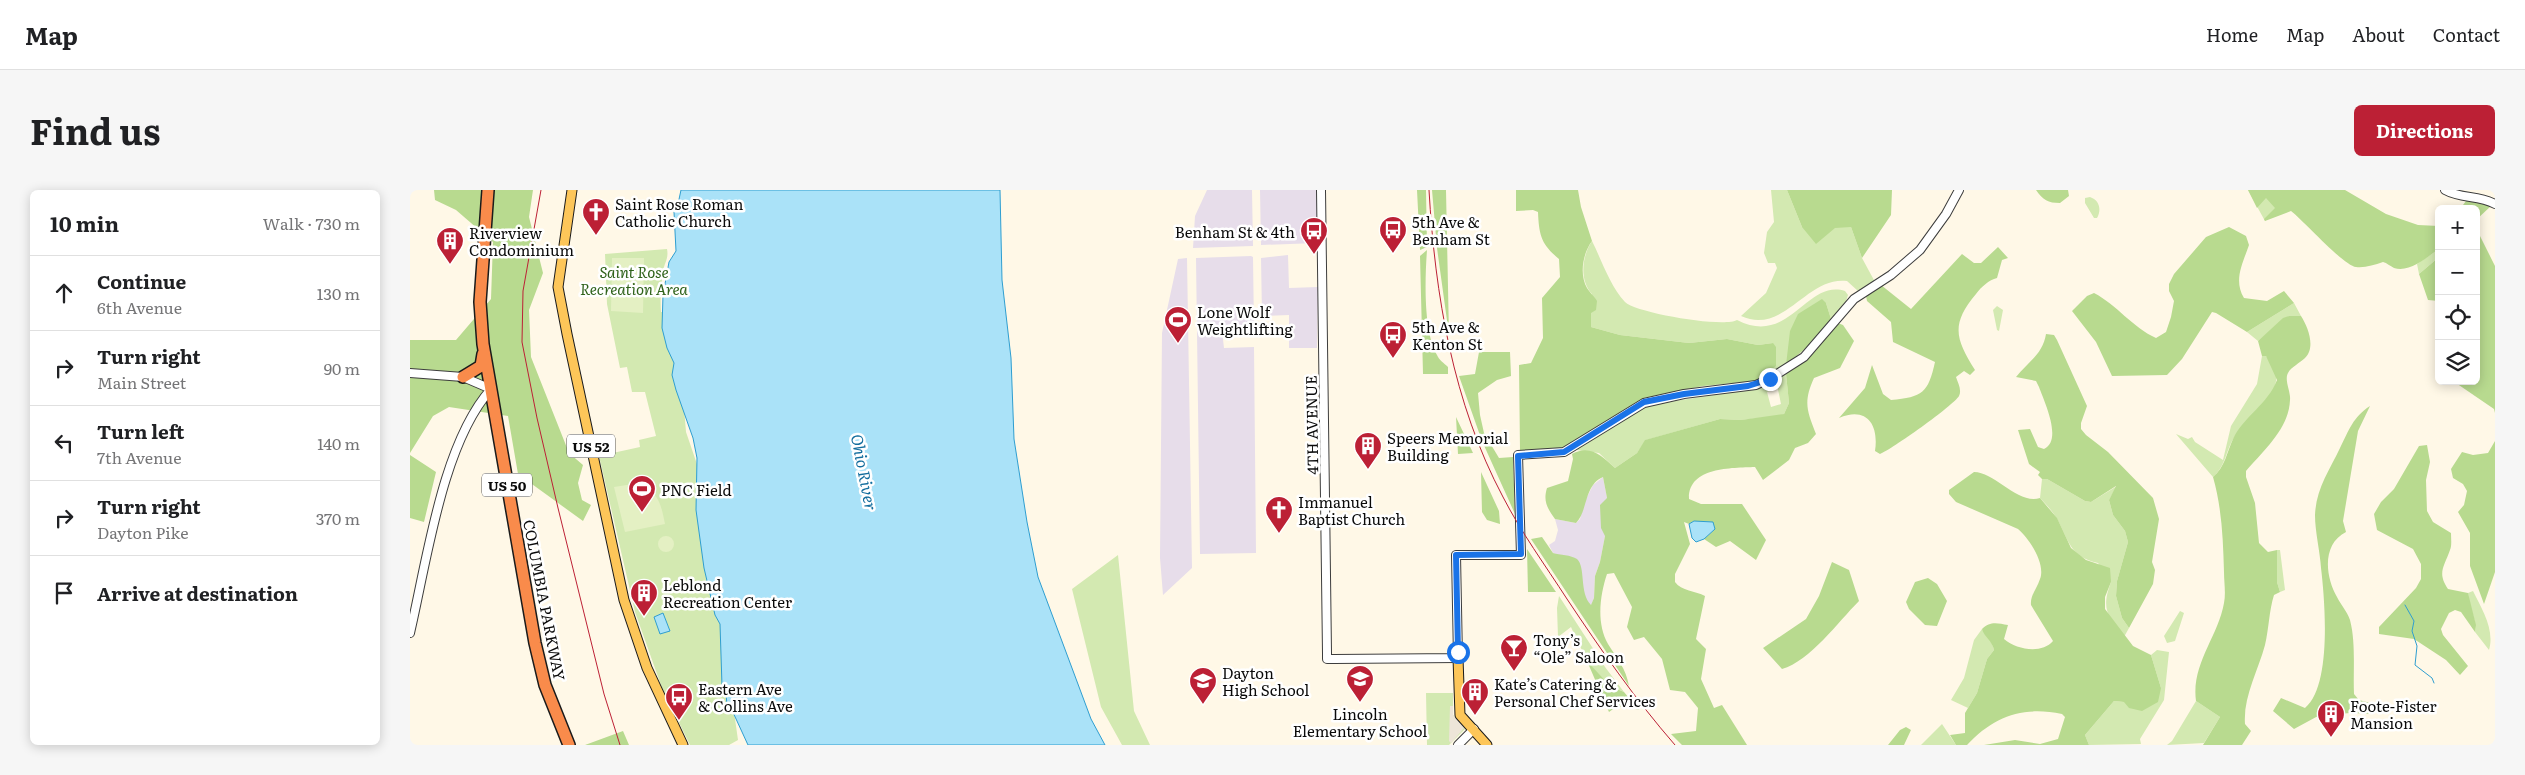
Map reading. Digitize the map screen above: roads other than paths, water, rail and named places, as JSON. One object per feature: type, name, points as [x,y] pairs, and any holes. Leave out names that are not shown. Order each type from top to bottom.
[{"type":"highway","name":"COLUMBIA PARKWAY","points":[[488,190],[480,302],[483,344],[535,643],[545,685],[567,740]]},
{"type":"highway","points":[[463,377],[481,366],[483,344]]},
{"type":"main road","name":"US 52","points":[[572,190],[558,287],[566,334],[624,600],[648,668],[683,745]]},
{"type":"main road","points":[[1458,658],[1460,715],[1487,745]]},
{"type":"street","name":"4TH AVENUE","points":[[1321,190],[1327,659],[1458,658]]},
{"type":"street","points":[[1458,658],[1456,555],[1521,554],[1518,456],[1564,452],[1644,402],[1684,394],[1756,385],[1771,378],[1804,357],[1854,299],[1891,275],[1920,250],[1945,216],[1959,190]]},
{"type":"street","points":[[2445,190],[2485,199],[2495,204]]},
{"type":"street","points":[[410,373],[463,377],[491,390],[469,420],[449,469],[410,633]]},
{"type":"street","points":[[1458,745],[1474,729]]},
{"type":"water","name":"Ohio River","points":[[681,190],[1000,190],[1002,280],[1011,358],[1014,439],[1027,522],[1038,577],[1091,719],[1105,745],[748,745],[731,708],[727,706],[726,693],[722,686],[720,624],[715,615],[704,568],[696,510],[697,458],[693,438],[676,390],[672,375],[674,363],[667,348],[662,328],[663,295],[669,262],[676,251],[674,212]]},
{"type":"water","points":[[1694,521],[1713,522],[1715,529],[1704,539],[1696,542],[1692,538],[1689,524]]},
{"type":"water","points":[[663,613],[670,631],[660,634],[654,617]]},
{"type":"waterway","points":[[2405,605],[2414,621],[2412,631],[2417,646],[2415,665],[2432,678],[2434,683]]},
{"type":"railway","points":[[541,190],[523,291],[522,342],[558,508],[604,694],[620,745]]},
{"type":"railway","points":[[1429,190],[1436,269],[1450,348],[1471,424],[1486,461],[1517,523],[1567,599],[1619,674],[1675,745]]},
{"type":"place","name":"Saint Rose Roman Catholic Church","points":[[596,236]]},
{"type":"place","name":"5th Ave & Benham St","points":[[1393,254]]},
{"type":"place","name":"Benham St & 4th","points":[[1314,255]]},
{"type":"place","name":"Riverview Condominium","points":[[450,265]]},
{"type":"place","name":"Lone Wolf Weightlifting","points":[[1178,344]]},
{"type":"place","name":"5th Ave & Kenton St","points":[[1393,359]]},
{"type":"place","name":"Speers Memorial Building","points":[[1368,470]]},
{"type":"place","name":"PNC Field","points":[[642,513]]},
{"type":"place","name":"Immanuel Baptist Church","points":[[1279,534]]},
{"type":"place","name":"Leblond Recreation Center","points":[[644,617]]},
{"type":"place","name":"Tony’s “Ole” Saloon","points":[[1514,672]]},
{"type":"place","name":"Lincoln Elementary School","points":[[1360,703]]},
{"type":"place","name":"Dayton High School","points":[[1203,705]]},
{"type":"place","name":"Kate’s Catering & Personal Chef Services","points":[[1475,716]]},
{"type":"place","name":"Eastern Ave & Collins Ave","points":[[679,721]]},
{"type":"place","name":"Foote-Fister Mansion","points":[[2331,738]]},
{"type":"park label","name":"Saint Rose Recreation Area","points":[[634,280]]}]
